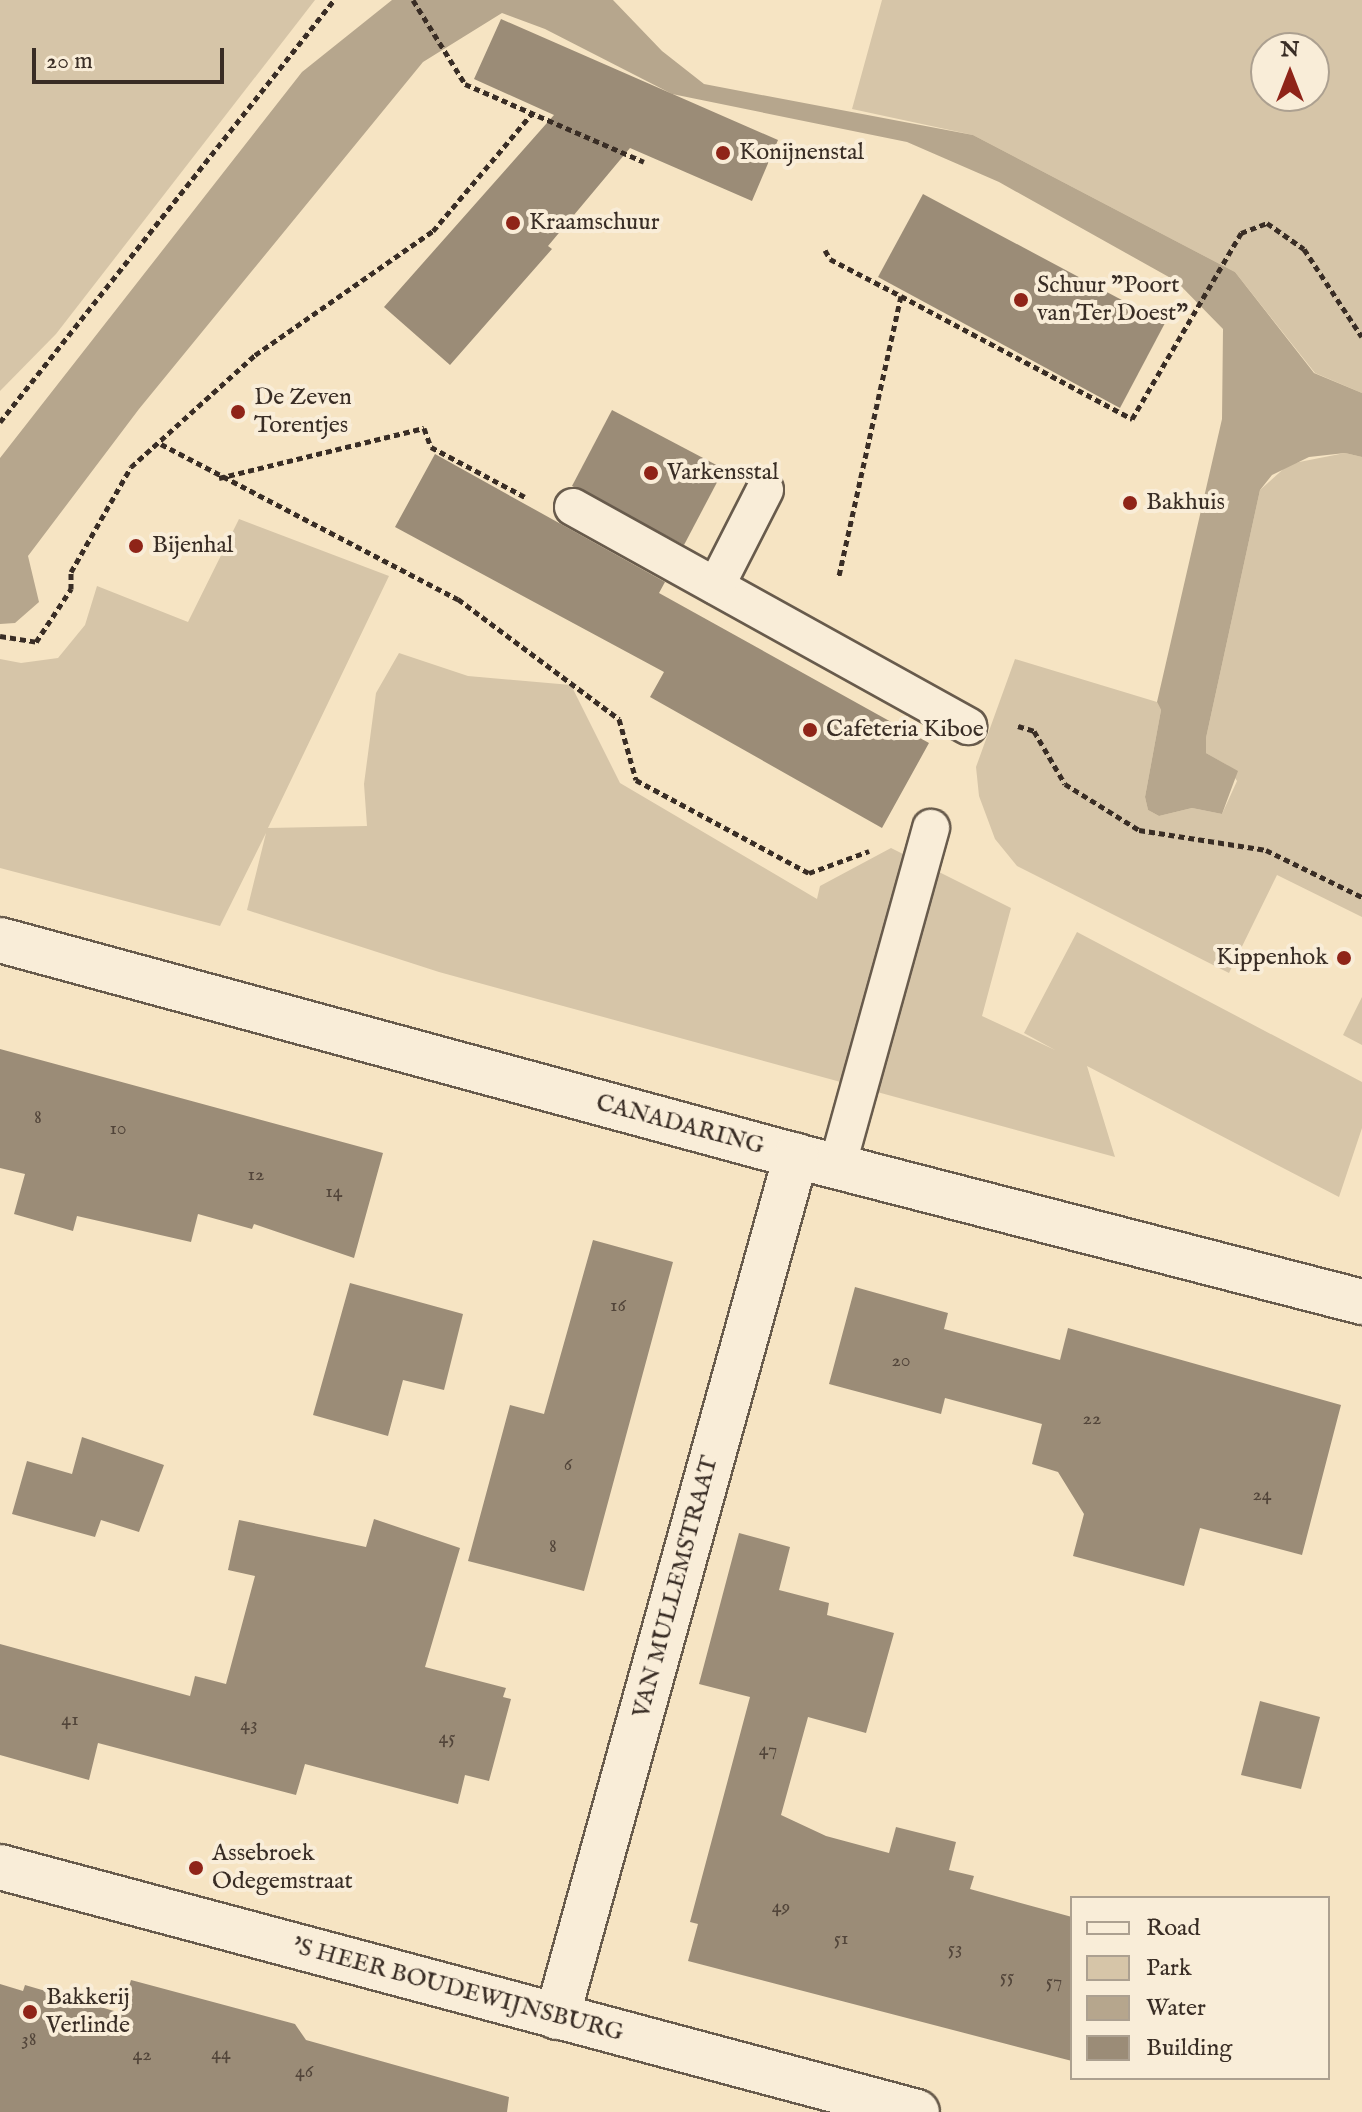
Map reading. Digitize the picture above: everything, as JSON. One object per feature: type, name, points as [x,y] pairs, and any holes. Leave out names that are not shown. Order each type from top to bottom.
[{"type":"street","name":"CANADARING","points":[[0,940],[837,1167],[1362,1302]]},
{"type":"street","name":"VAN MULLEMSTRAAT","points":[[557,2017],[796,1156]]},
{"type":"street","name":"'S HEER BOUDEWIJNSBURG","points":[[0,1867],[917,2112]]},
{"type":"lane","points":[[716,586],[765,490]]},
{"type":"lane","points":[[573,507],[968,726]]},
{"type":"lane","points":[[837,1167],[931,828]]},
{"type":"path","points":[[0,422],[334,0]]},
{"type":"path","points":[[413,0],[465,84],[534,111],[644,162]]},
{"type":"path","points":[[0,636],[36,642],[71,589],[71,572],[131,467],[161,444],[255,355],[433,231],[534,111]]},
{"type":"path","points":[[825,250],[830,259],[1132,419],[1241,233],[1267,223],[1304,249],[1362,337]]},
{"type":"path","points":[[839,576],[901,296]]},
{"type":"path","points":[[218,478],[424,428],[431,447],[527,499],[555,513],[573,507]]},
{"type":"path","points":[[161,444],[218,478],[458,599],[619,719],[636,780],[809,873],[931,828]]},
{"type":"path","points":[[1007,723],[1034,731],[1065,784],[1139,830],[1266,850],[1362,897]]},
{"type":"green space","points":[[0,0],[315,0],[56,334],[0,391]]},
{"type":"green space","points":[[882,0],[1362,0],[1362,393],[1315,373],[1235,272],[973,135],[852,109]]},
{"type":"green space","points":[[1345,453],[1362,457],[1362,917],[1277,875],[1229,973],[1017,866],[995,839],[979,796],[976,767],[1015,659],[1157,702],[1161,710],[1145,797],[1148,810],[1159,816],[1192,808],[1222,814],[1237,781],[1227,765],[1206,753],[1206,738],[1260,490],[1289,464]]},
{"type":"green space","points":[[239,519],[389,576],[268,828],[367,826],[364,784],[376,693],[399,653],[468,676],[571,685],[620,783],[817,899],[820,886],[891,848],[1011,908],[982,1016],[1055,1050],[1024,1033],[1077,932],[1362,1082],[1362,1128],[1339,1197],[1087,1066],[1115,1157],[439,972],[247,910],[266,833],[220,926],[0,868],[0,659],[21,663],[58,658],[85,625],[97,586],[188,622]]},
{"type":"green space","points":[[1362,997],[1362,1045],[1343,1035]]},
{"type":"water","points":[[392,0],[613,0],[662,51],[704,84],[973,135],[1235,272],[1314,373],[1362,393],[1362,457],[1345,453],[1309,457],[1272,475],[1260,490],[1206,738],[1206,753],[1238,771],[1222,814],[1192,808],[1159,816],[1148,810],[1145,797],[1161,710],[1157,702],[1222,419],[1223,329],[1176,281],[999,182],[907,142],[672,94],[545,29],[502,13],[423,62],[139,409],[28,556],[39,602],[15,623],[0,624],[0,458],[302,72]]},
{"type":"building","points":[[501,19],[778,140],[752,201],[630,148],[548,246],[552,249],[450,365],[384,307],[554,115],[474,79]]},
{"type":"building","name":"Schuur \"Poort van Ter Doest\"","points":[[923,194],[1165,323],[1120,408],[878,277]]},
{"type":"building","name":"Varkensstal","points":[[612,410],[724,469],[684,545],[572,486]]},
{"type":"building","points":[[435,454],[665,582],[659,593],[929,743],[882,828],[650,697],[664,672],[395,527]]},
{"type":"building","points":[[0,1049],[383,1153],[354,1258],[254,1224],[252,1229],[198,1214],[191,1242],[77,1216],[73,1231],[14,1214],[25,1174],[0,1168]]},
{"type":"building","points":[[593,1240],[673,1262],[584,1591],[468,1561],[510,1405],[544,1414]]},
{"type":"building","points":[[350,1283],[463,1314],[444,1390],[403,1380],[388,1436],[313,1415]]},
{"type":"building","points":[[855,1287],[948,1313],[944,1329],[1060,1360],[1068,1328],[1341,1405],[1302,1555],[1200,1528],[1184,1586],[1073,1556],[1084,1514],[1058,1472],[1032,1464],[1042,1424],[945,1398],[941,1414],[829,1384]]},
{"type":"building","points":[[82,1437],[164,1465],[139,1532],[101,1520],[95,1537],[12,1514],[27,1461],[72,1474]]},
{"type":"building","points":[[374,1519],[460,1548],[425,1667],[506,1688],[503,1697],[511,1699],[489,1781],[465,1775],[458,1804],[305,1764],[296,1795],[98,1743],[89,1780],[0,1755],[0,1644],[190,1696],[195,1676],[226,1684],[255,1576],[228,1570],[239,1520],[366,1547]]},
{"type":"building","points":[[739,1533],[790,1547],[779,1590],[829,1603],[827,1615],[894,1633],[866,1733],[808,1717],[781,1815],[826,1836],[889,1853],[896,1827],[956,1842],[949,1870],[974,1876],[970,1889],[1070,1916],[1070,2060],[688,1961],[698,1924],[690,1922],[750,1697],[699,1684]]},
{"type":"building","points":[[1260,1701],[1320,1717],[1301,1789],[1241,1775]]},
{"type":"building","points":[[131,1980],[295,2024],[306,2040],[509,2097],[507,2112],[0,2112],[0,1984],[23,1991],[25,1985],[121,2013]]},
{"type":"place","name":"Konijnenstal","points":[[723,153]]},
{"type":"place","name":"Kraamschuur","points":[[513,223]]},
{"type":"place","name":"Schuur \"Poort van Ter Doest\"","points":[[1021,300]]},
{"type":"place","name":"De Zeven Torentjes","points":[[238,412]]},
{"type":"place","name":"Varkensstal","points":[[651,473]]},
{"type":"place","name":"Bakhuis","points":[[1130,503]]},
{"type":"place","name":"Bijenhal","points":[[136,546]]},
{"type":"place","name":"Cafeteria Kiboe","points":[[810,730]]},
{"type":"place","name":"Kippenhok","points":[[1344,958]]},
{"type":"place","name":"Assebroek Odegemstraat","points":[[196,1868]]},
{"type":"place","name":"Bakkerij Verlinde","points":[[30,2012]]}]
